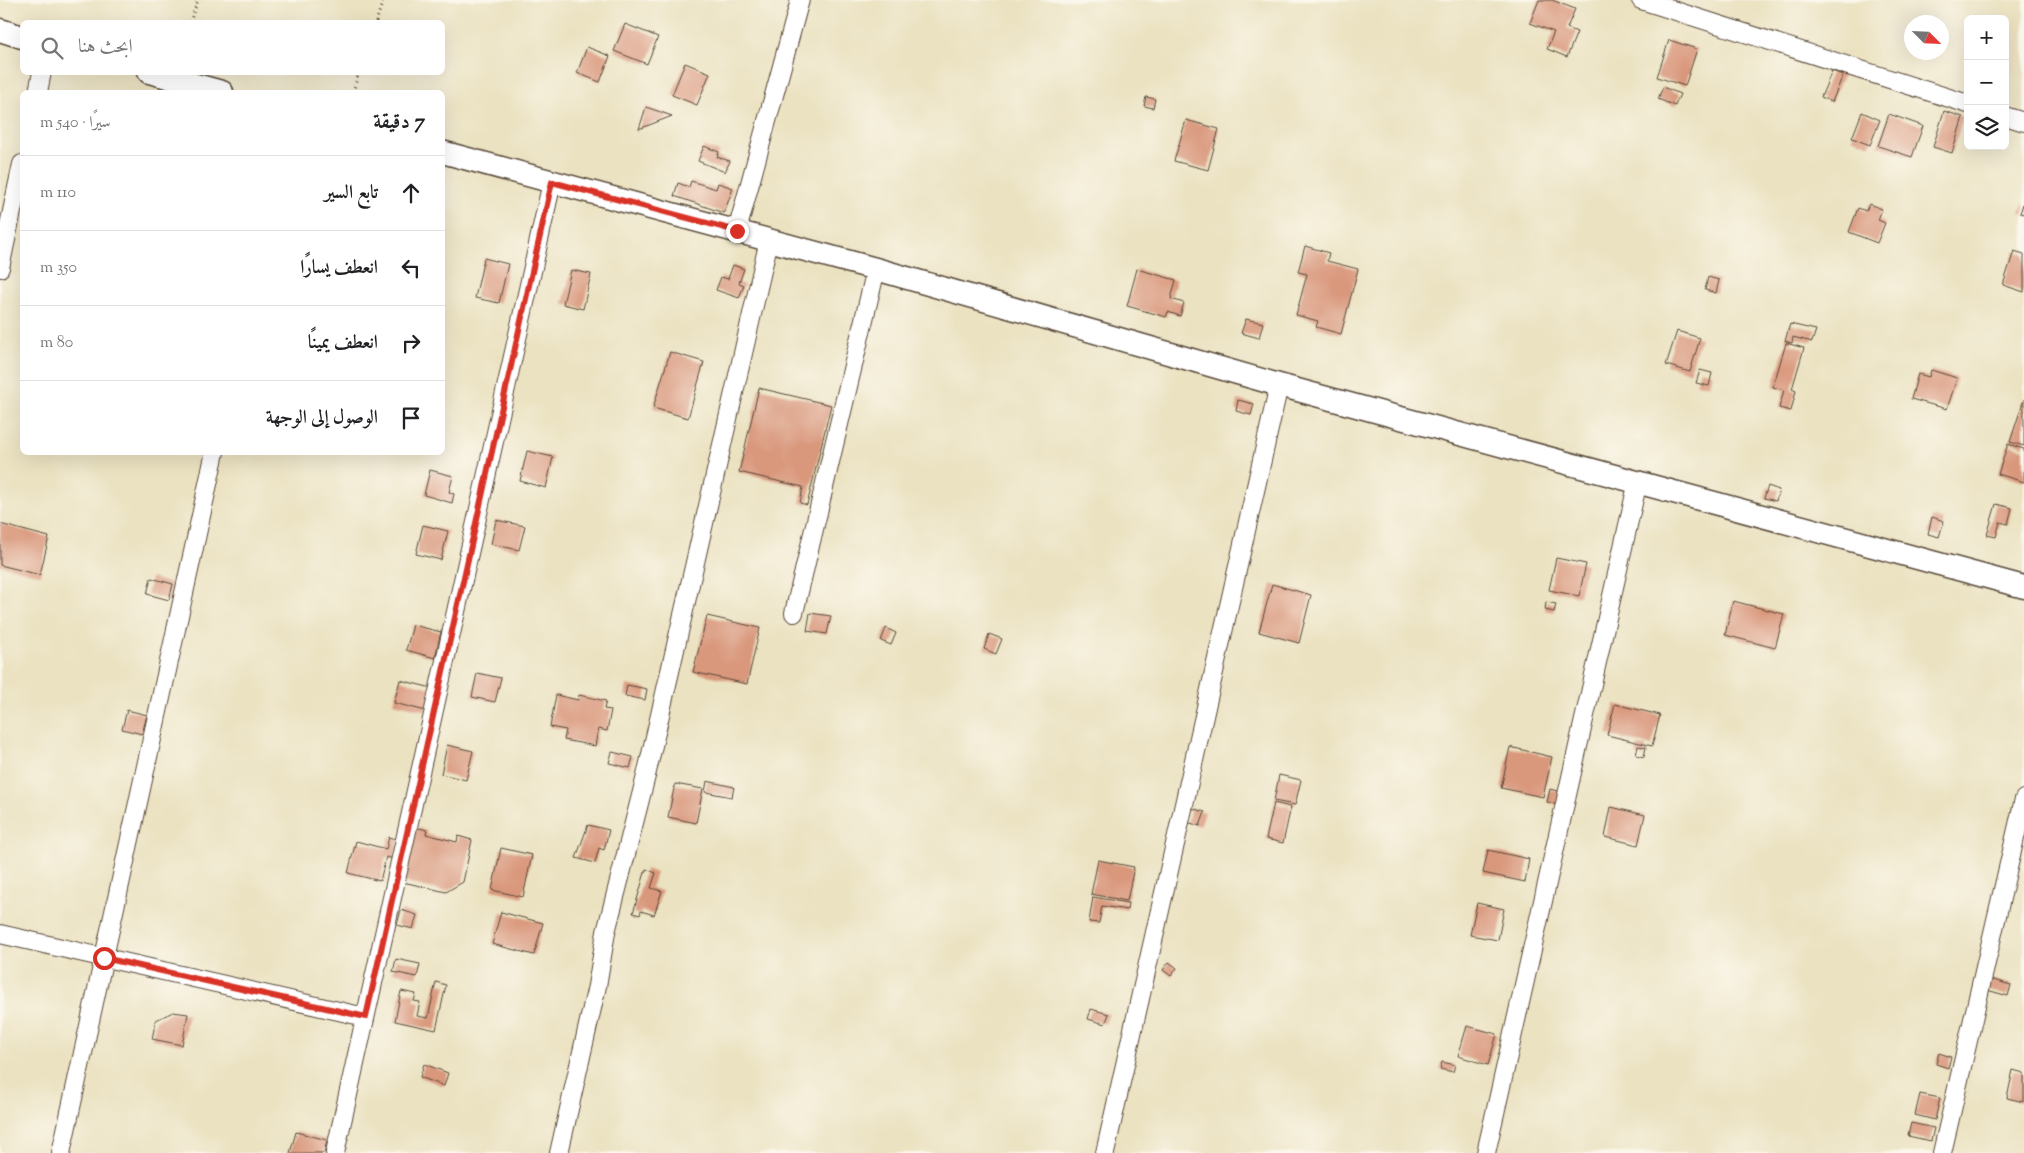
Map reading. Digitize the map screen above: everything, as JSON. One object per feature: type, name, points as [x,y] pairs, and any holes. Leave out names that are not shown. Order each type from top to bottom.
[{"type":"street","points":[[737,231],[800,0]]},
{"type":"street","points":[[1641,0],[1964,103]]},
{"type":"street","points":[[0,30],[20,36]]},
{"type":"street","points":[[38,90],[41,75]]},
{"type":"street","points":[[160,75],[215,90]]},
{"type":"street","points":[[2009,117],[2024,122]]},
{"type":"street","points":[[445,153],[876,269],[1279,385],[2024,587]]},
{"type":"street","points":[[0,268],[20,173]]},
{"type":"street","points":[[335,1153],[552,182]]},
{"type":"street","points":[[559,1153],[597,986],[606,932],[646,776],[769,240]]},
{"type":"street","points":[[794,612],[876,269]]},
{"type":"street","points":[[1105,1153],[1279,385]]},
{"type":"street","points":[[61,1153],[214,455]]},
{"type":"street","points":[[1486,1153],[1638,481]]},
{"type":"street","points":[[1942,1153],[2024,798]]},
{"type":"street","points":[[0,934],[366,1017]]},
{"type":"path","points":[[191,20],[198,0]]},
{"type":"path","points":[[377,20],[383,0]]},
{"type":"path","points":[[354,90],[358,75]]},
{"type":"building","points":[[1539,0],[1552,0],[1575,9],[1567,28],[1577,32],[1567,57],[1547,49],[1554,32],[1530,23]]},
{"type":"building","points":[[625,24],[658,37],[647,64],[614,51]]},
{"type":"building","points":[[1669,40],[1697,49],[1685,86],[1657,77]]},
{"type":"building","points":[[587,47],[610,56],[600,82],[577,73]]},
{"type":"building","points":[[685,63],[710,73],[697,105],[672,95]]},
{"type":"building","points":[[1832,71],[1843,75],[1832,102],[1821,97]]},
{"type":"building","points":[[1663,87],[1680,94],[1675,106],[1658,99]]},
{"type":"building","points":[[1146,97],[1155,99],[1153,108],[1144,106]]},
{"type":"building","points":[[646,107],[672,116],[639,129]]},
{"type":"building","points":[[1944,111],[1963,117],[1952,153],[1933,147]]},
{"type":"building","points":[[1862,112],[1880,120],[1870,145],[1852,138]]},
{"type":"building","points":[[1889,114],[1923,126],[1912,157],[1878,146]]},
{"type":"building","points":[[1186,120],[1219,129],[1208,170],[1174,161]]},
{"type":"building","points":[[704,146],[719,152],[717,157],[730,161],[725,172],[698,161]]},
{"type":"building","points":[[691,181],[716,189],[718,183],[733,188],[724,213],[674,196],[678,183],[689,187]]},
{"type":"building","points":[[2024,201],[2024,214],[2020,213]]},
{"type":"building","points":[[1869,204],[1882,209],[1878,220],[1885,223],[1877,243],[1849,232],[1858,208],[1866,211]]},
{"type":"building","points":[[1305,246],[1329,253],[1327,261],[1358,269],[1341,334],[1316,327],[1318,321],[1296,315],[1307,274],[1298,272]]},
{"type":"building","points":[[2014,251],[2024,254],[2024,292],[2003,285]]},
{"type":"building","points":[[484,258],[508,264],[499,303],[475,298]]},
{"type":"building","points":[[733,265],[744,269],[739,283],[744,285],[739,298],[716,290],[721,277],[728,279]]},
{"type":"building","points":[[1137,269],[1176,280],[1171,299],[1184,303],[1180,316],[1168,312],[1166,317],[1127,306]]},
{"type":"building","points":[[571,270],[591,274],[583,309],[563,304]]},
{"type":"building","points":[[1708,277],[1719,280],[1716,293],[1705,290]]},
{"type":"building","points":[[1246,319],[1263,323],[1259,338],[1241,333]]},
{"type":"building","points":[[1790,324],[1816,330],[1812,342],[1793,337],[1792,343],[1785,341]]},
{"type":"building","points":[[1677,331],[1700,338],[1690,372],[1666,365]]},
{"type":"building","points":[[1786,343],[1804,348],[1792,389],[1796,391],[1791,411],[1779,408],[1784,390],[1773,387]]},
{"type":"building","points":[[670,352],[704,362],[688,418],[653,408]]},
{"type":"building","points":[[1700,370],[1712,373],[1709,386],[1696,383]]},
{"type":"building","points":[[1931,370],[1957,378],[1947,409],[1911,399],[1918,374],[1929,377]]},
{"type":"building","points":[[759,388],[831,405],[807,505],[800,503],[803,487],[739,472]]},
{"type":"building","points":[[2024,399],[2024,446],[2010,442]]},
{"type":"building","points":[[1238,400],[1254,404],[1251,415],[1236,411]]},
{"type":"building","points":[[2008,444],[2024,449],[2024,482],[1998,474]]},
{"type":"building","points":[[527,451],[553,457],[546,488],[520,481]]},
{"type":"building","points":[[430,470],[453,476],[449,492],[454,494],[452,503],[424,495]]},
{"type":"building","points":[[1768,486],[1779,490],[1776,501],[1764,498]]},
{"type":"building","points":[[1996,504],[2012,508],[2008,524],[2000,522],[1996,537],[1987,535]]},
{"type":"building","points":[[1932,517],[1944,521],[1939,537],[1928,534]]},
{"type":"building","points":[[496,520],[525,526],[519,550],[491,544]]},
{"type":"building","points":[[0,524],[49,537],[40,575],[0,565]]},
{"type":"building","points":[[423,525],[448,531],[441,560],[416,554]]},
{"type":"building","points":[[1556,558],[1586,564],[1579,596],[1549,590]]},
{"type":"building","points":[[151,578],[173,584],[169,600],[147,594]]},
{"type":"building","points":[[1272,584],[1311,595],[1299,643],[1259,632]]},
{"type":"building","points":[[1733,601],[1784,614],[1775,648],[1725,635]]},
{"type":"building","points":[[1546,602],[1556,604],[1554,612],[1545,610]]},
{"type":"building","points":[[810,613],[831,616],[827,634],[807,631]]},
{"type":"building","points":[[707,616],[760,628],[747,684],[693,672]]},
{"type":"building","points":[[413,625],[441,632],[435,658],[406,650]]},
{"type":"building","points":[[886,628],[896,633],[891,645],[881,641]]},
{"type":"building","points":[[989,634],[1002,639],[996,654],[984,649]]},
{"type":"building","points":[[477,673],[501,678],[495,702],[472,697]]},
{"type":"building","points":[[400,680],[432,688],[426,711],[394,703]]},
{"type":"building","points":[[627,685],[647,689],[645,700],[625,696]]},
{"type":"building","points":[[556,695],[578,700],[579,695],[606,701],[604,709],[611,710],[607,731],[598,729],[595,746],[564,740],[566,730],[550,727]]},
{"type":"building","points":[[1615,704],[1660,715],[1652,746],[1607,735]]},
{"type":"building","points":[[127,710],[147,715],[142,734],[122,729]]},
{"type":"building","points":[[447,745],[473,751],[466,780],[441,774]]},
{"type":"building","points":[[1638,746],[1646,747],[1644,757],[1636,755]]},
{"type":"building","points":[[1510,747],[1552,757],[1543,797],[1501,788]]},
{"type":"building","points":[[612,752],[633,757],[630,768],[609,763]]},
{"type":"building","points":[[1279,775],[1301,780],[1295,805],[1274,801]]},
{"type":"building","points":[[707,781],[734,787],[732,797],[705,792]]},
{"type":"building","points":[[675,784],[703,789],[696,823],[668,817]]},
{"type":"building","points":[[1550,789],[1564,793],[1561,806],[1547,802]]},
{"type":"building","points":[[1274,803],[1291,807],[1283,843],[1266,839]]},
{"type":"building","points":[[1611,807],[1645,815],[1638,845],[1605,837]]},
{"type":"building","points":[[1191,808],[1205,812],[1200,826],[1187,822]]},
{"type":"building","points":[[588,825],[609,830],[604,850],[599,848],[595,863],[576,858]]},
{"type":"building","points":[[415,827],[427,830],[426,834],[457,842],[458,836],[472,840],[463,882],[446,892],[403,882]]},
{"type":"building","points":[[389,837],[399,840],[394,859],[386,857],[380,881],[348,873],[356,841],[386,849]]},
{"type":"building","points":[[501,848],[532,855],[523,897],[492,890]]},
{"type":"building","points":[[1488,850],[1529,859],[1525,882],[1483,873]]},
{"type":"building","points":[[1098,860],[1134,867],[1127,901],[1091,894]]},
{"type":"building","points":[[646,869],[656,873],[651,888],[662,891],[654,915],[641,911],[640,915],[633,913]]},
{"type":"building","points":[[1093,897],[1128,903],[1127,910],[1102,906],[1099,923],[1089,922]]},
{"type":"building","points":[[1477,903],[1504,909],[1498,940],[1470,935]]},
{"type":"building","points":[[401,910],[417,915],[413,929],[397,925]]},
{"type":"building","points":[[501,912],[543,923],[534,955],[492,944]]},
{"type":"building","points":[[396,959],[420,964],[417,977],[393,972]]},
{"type":"building","points":[[1169,962],[1177,968],[1171,976],[1163,970]]},
{"type":"building","points":[[1990,979],[2011,985],[2008,996],[1987,990]]},
{"type":"building","points":[[436,982],[446,985],[436,1030],[395,1021],[401,991],[416,994],[414,1001],[420,1002],[417,1016],[428,1018]]},
{"type":"building","points":[[1091,1009],[1109,1014],[1105,1024],[1088,1019]]},
{"type":"building","points":[[173,1012],[188,1014],[182,1045],[152,1039],[156,1020]]},
{"type":"building","points":[[1467,1026],[1497,1034],[1488,1065],[1458,1056]]},
{"type":"building","points":[[1939,1053],[1951,1057],[1948,1068],[1936,1064]]},
{"type":"building","points":[[1442,1062],[1455,1065],[1453,1072],[1440,1069]]},
{"type":"building","points":[[424,1064],[448,1073],[444,1086],[420,1077]]},
{"type":"building","points":[[2013,1070],[2024,1073],[2024,1102],[2007,1098]]},
{"type":"building","points":[[1920,1094],[1940,1098],[1935,1120],[1915,1115]]},
{"type":"building","points":[[1911,1123],[1934,1128],[1931,1141],[1908,1136]]},
{"type":"building","points":[[296,1132],[327,1140],[324,1153],[290,1153]]},
{"type":"route","points":[[104,958],[366,1017],[552,182],[737,231]]}]
